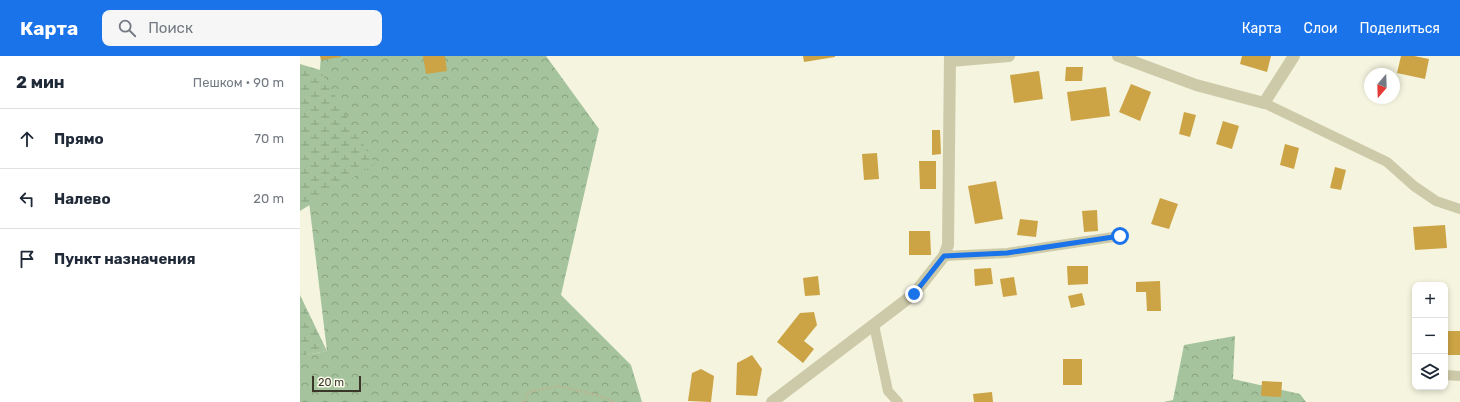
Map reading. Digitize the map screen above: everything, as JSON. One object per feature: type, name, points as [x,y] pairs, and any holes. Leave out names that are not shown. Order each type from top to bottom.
[{"type":"street","points":[[772,402],[914,294],[944,256],[948,245],[950,58],[1009,56]]},
{"type":"street","points":[[1118,56],[1196,85],[1264,103],[1294,56]]},
{"type":"lane","points":[[1264,103],[1387,162],[1414,186],[1436,200],[1460,209]]},
{"type":"lane","points":[[944,256],[1007,253],[1120,236]]},
{"type":"lane","points":[[874,325],[888,391],[898,402]]},
{"type":"lane","points":[[1448,375],[1460,376]]},
{"type":"path","points":[[524,402],[529,392],[558,386],[593,394],[615,402]]},
{"type":"green space","points":[[321,56],[546,56],[599,129],[561,295],[631,365],[642,402],[300,402],[300,356],[327,351],[309,202]]},
{"type":"green space","points":[[300,64],[320,70],[375,164],[300,211]]},
{"type":"green space","points":[[300,295],[327,351],[300,356]]},
{"type":"green space","points":[[1235,336],[1233,379],[1300,394],[1306,402],[1164,402],[1173,400],[1184,345]]},
{"type":"building","points":[[320,56],[341,56],[341,57],[321,60]]},
{"type":"building","points":[[423,56],[445,56],[447,71],[426,74]]},
{"type":"building","points":[[803,56],[835,56],[835,57],[804,62]]},
{"type":"building","points":[[1242,56],[1271,56],[1267,72],[1240,64]]},
{"type":"building","points":[[1401,56],[1414,56],[1429,59],[1425,79],[1400,74],[1400,68],[1398,68]]},
{"type":"building","points":[[1066,67],[1083,67],[1082,81],[1065,81]]},
{"type":"building","points":[[1039,71],[1043,99],[1014,103],[1010,75]]},
{"type":"building","points":[[1131,84],[1151,92],[1140,121],[1119,112]]},
{"type":"building","points":[[1106,87],[1110,116],[1071,121],[1067,92]]},
{"type":"building","points":[[1184,112],[1196,115],[1190,137],[1179,134]]},
{"type":"building","points":[[1223,121],[1239,126],[1232,149],[1216,144]]},
{"type":"building","points":[[932,130],[940,130],[941,154],[932,155]]},
{"type":"building","points":[[1285,144],[1299,148],[1294,169],[1280,165]]},
{"type":"building","points":[[877,153],[879,179],[864,180],[862,154]]},
{"type":"building","points":[[919,161],[936,161],[936,189],[920,189]]},
{"type":"building","points":[[1335,167],[1346,170],[1341,190],[1330,188]]},
{"type":"building","points":[[996,181],[1003,219],[975,224],[968,186]]},
{"type":"building","points":[[1160,198],[1178,204],[1169,229],[1151,224]]},
{"type":"building","points":[[1097,210],[1098,231],[1084,232],[1082,211]]},
{"type":"building","points":[[1020,219],[1038,221],[1036,237],[1017,235]]},
{"type":"building","points":[[1445,225],[1447,248],[1415,250],[1413,227]]},
{"type":"building","points":[[909,231],[930,231],[931,255],[909,255]]},
{"type":"building","points":[[1067,266],[1088,266],[1088,284],[1068,285]]},
{"type":"building","points":[[991,268],[993,284],[975,286],[974,269]]},
{"type":"building","points":[[818,276],[820,295],[805,296],[803,278]]},
{"type":"building","points":[[1014,277],[1017,295],[1003,297],[1000,279]]},
{"type":"building","points":[[1160,281],[1161,311],[1147,311],[1146,292],[1136,292],[1136,282]]},
{"type":"building","points":[[1082,293],[1085,305],[1071,308],[1068,296]]},
{"type":"building","points":[[814,312],[817,325],[804,341],[814,349],[803,363],[777,342],[800,313]]},
{"type":"building","points":[[1448,331],[1460,331],[1460,355],[1448,355]]},
{"type":"building","points":[[752,355],[762,369],[757,396],[736,395],[737,363]]},
{"type":"building","points":[[1063,359],[1082,359],[1082,385],[1063,385]]},
{"type":"building","points":[[701,369],[714,376],[711,402],[688,401],[692,373]]},
{"type":"building","points":[[1262,381],[1282,382],[1281,397],[1261,396]]},
{"type":"building","points":[[992,392],[993,402],[974,402],[973,394]]},
{"type":"route","points":[[914,294],[944,256],[1007,253],[1120,236]]}]
